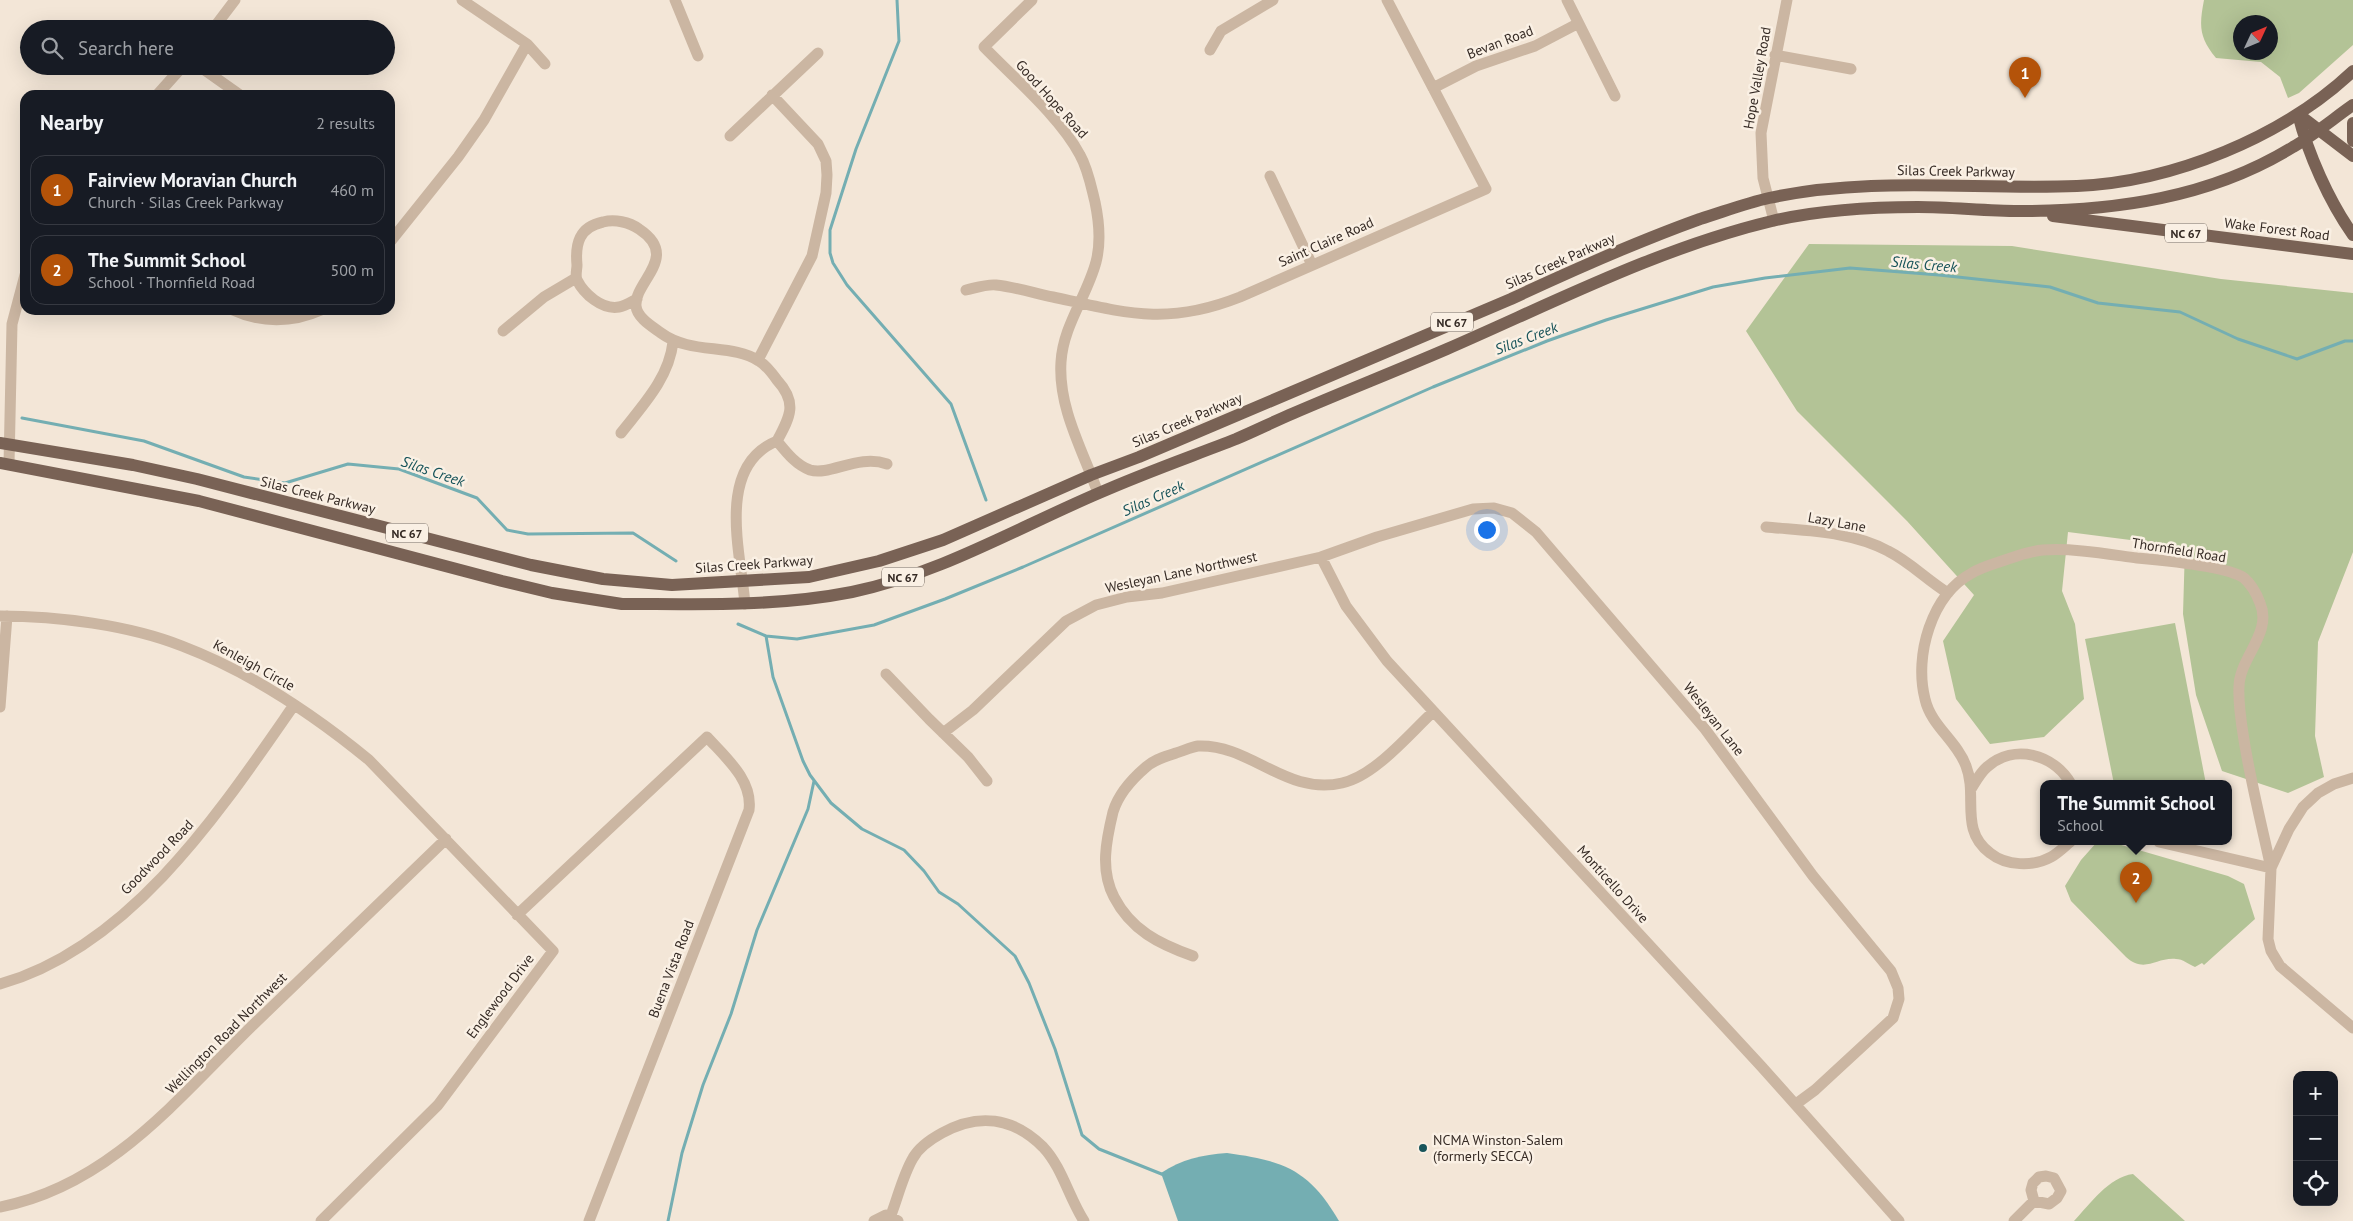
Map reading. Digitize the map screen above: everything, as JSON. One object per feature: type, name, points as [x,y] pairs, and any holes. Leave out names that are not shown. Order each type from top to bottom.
[{"type":"main road","name":"Silas Creek Parkway","points":[[4,444],[133,465],[197,479],[531,565],[594,577],[672,584],[809,577],[879,562],[942,540],[1671,230],[1769,198],[1845,187],[1904,184],[2080,186],[2136,179],[2200,161],[2243,143],[2298,114],[2325,95],[2353,71]]},
{"type":"main road","points":[[2019,211],[2127,205],[2158,200],[2203,188],[2246,172],[2304,140],[2353,105]]},
{"type":"main road","points":[[2298,114],[2353,156]]},
{"type":"main road","name":"Wake Forest Road","points":[[2298,114],[2304,140],[2343,220],[2353,235]]},
{"type":"main road","points":[[2353,123],[2353,141]]},
{"type":"main road","name":"NC 67","points":[[5,463],[199,501],[502,581],[577,598],[622,604],[773,603],[853,592],[901,578],[996,542],[1098,493],[1242,436],[1630,269],[1719,236],[1774,221],[1821,212],[1870,208],[1920,207],[2019,211]]},
{"type":"main road","name":"Wake Forest Road","points":[[2019,211],[2353,254]]},
{"type":"street","points":[[220,20],[235,0]]},
{"type":"street","points":[[462,0],[527,44],[545,64]]},
{"type":"street","points":[[675,0],[698,56]]},
{"type":"street","name":"Good Hope Road","points":[[1032,0],[984,47],[1040,104],[1069,138],[1085,166],[1097,210],[1098,247],[1092,274],[1066,338],[1061,361],[1061,387],[1068,414],[1098,493]]},
{"type":"street","points":[[1210,50],[1222,31],[1273,0]]},
{"type":"street","name":"Saint Claire Road","points":[[966,290],[995,285],[1146,315],[1192,313],[1215,307],[1240,297],[1486,189],[1387,0]]},
{"type":"street","points":[[1567,0],[1577,24],[1615,96]]},
{"type":"street","name":"Hope Valley Road","points":[[1774,221],[1763,178],[1761,132],[1787,0]]},
{"type":"street","name":"Bevan Road","points":[[1433,88],[1476,66],[1535,46],[1577,24]]},
{"type":"street","points":[[395,236],[440,181],[484,120],[527,44]]},
{"type":"street","points":[[730,136],[818,53]]},
{"type":"street","points":[[1775,55],[1851,69]]},
{"type":"street","points":[[161,90],[175,75]]},
{"type":"street","points":[[212,75],[233,90]]},
{"type":"street","points":[[758,360],[812,256],[826,193],[827,175],[826,161],[818,144],[772,95]]},
{"type":"street","points":[[1270,176],[1312,265]]},
{"type":"street","points":[[637,299],[620,307],[600,304],[586,292],[576,278],[575,252],[582,235],[588,228],[610,220],[632,225],[647,236],[652,244],[656,258],[654,267],[637,299],[636,308],[640,316],[673,342],[732,352],[758,360],[783,386],[790,403],[788,421],[777,441],[763,447],[747,469],[738,490],[735,513],[745,604]]},
{"type":"street","points":[[503,331],[544,297],[576,278]]},
{"type":"street","points":[[5,463],[4,444],[12,324],[20,294]]},
{"type":"street","points":[[249,315],[262,319],[280,320],[294,319],[306,315]]},
{"type":"street","points":[[621,433],[661,380],[669,364],[673,342]]},
{"type":"street","points":[[777,441],[799,464],[812,470],[866,460],[888,464]]},
{"type":"street","name":"Wesleyan Lane","points":[[1321,557],[1377,537],[1473,509],[1494,508],[1512,513],[1536,532],[1705,729],[1813,876],[1891,971],[1898,988],[1899,999],[1893,1018],[1815,1090],[1796,1104]]},
{"type":"street","name":"Lazy Lane","points":[[1766,527],[1844,535],[1870,543],[1914,567],[1948,593]]},
{"type":"street","name":"Thornfield Road","points":[[2067,845],[2054,856],[2037,863],[2017,863],[1995,857],[1983,848],[1975,836],[1970,812],[1971,790],[1965,763],[1931,714],[1925,702],[1922,684],[1922,656],[1929,630],[1948,593],[1971,573],[2010,558],[2046,550],[2141,558],[2214,569],[2244,578],[2257,597],[2263,616],[2258,638],[2239,680],[2241,721],[2271,868]]},
{"type":"street","name":"Monticello Drive","points":[[1321,557],[1346,606],[1387,661],[1796,1104],[1899,1221]]},
{"type":"street","name":"Wesleyan Lane Northwest","points":[[943,733],[973,710],[993,688],[1066,621],[1096,605],[1127,597],[1162,593],[1321,557]]},
{"type":"street","points":[[0,707],[3,616]]},
{"type":"street","name":"Kenleigh Circle","points":[[3,616],[69,621],[159,638],[211,658],[294,705],[369,760],[517,914]]},
{"type":"street","points":[[886,674],[968,757],[987,781]]},
{"type":"street","name":"Goodwood Road","points":[[0,984],[32,973],[56,961],[84,944],[127,910],[192,845],[215,816],[294,705]]},
{"type":"street","points":[[1193,956],[1167,947],[1150,938],[1124,916],[1113,895],[1105,870],[1107,836],[1117,800],[1139,773],[1155,760],[1197,746],[1229,750],[1260,763],[1282,777],[1314,785],[1342,783],[1368,771],[1433,712]]},
{"type":"street","name":"Buena Vista Road","points":[[517,914],[707,737],[742,779],[748,796],[749,810],[589,1221]]},
{"type":"street","points":[[1971,790],[1982,772],[1992,763],[2015,754],[2043,758],[2061,770],[2068,780]]},
{"type":"street","points":[[2353,778],[2325,788],[2303,807],[2289,829],[2271,868],[2268,938],[2275,959],[2287,973],[2353,1028]]},
{"type":"street","name":"Wellington Road Northwest","points":[[0,1207],[50,1192],[107,1162],[132,1143],[167,1113],[218,1060],[446,838]]},
{"type":"street","points":[[2172,845],[2271,868]]},
{"type":"street","name":"Englewood Drive","points":[[321,1221],[438,1105],[553,951],[517,914]]},
{"type":"street","points":[[874,1221],[882,1216],[894,1218],[914,1157],[929,1140],[956,1125],[979,1119],[1004,1123],[1026,1133],[1044,1148],[1056,1166],[1072,1203],[1084,1221]]},
{"type":"street","points":[[2014,1221],[2034,1201]]},
{"type":"green space","points":[[2204,0],[2353,0],[2353,45],[2299,93],[2288,98],[2280,77],[2261,62],[2238,60],[2278,60],[2278,15],[2233,15],[2233,60],[2216,58],[2206,44],[2201,24]]},
{"type":"green space","points":[[1809,244],[2012,246],[2221,279],[2353,293],[2353,552],[2318,642],[2315,736],[2324,777],[2288,793],[2222,771],[2196,695],[2183,614],[2185,547],[2068,532],[2062,591],[2075,624],[2084,699],[2044,737],[1990,744],[1956,699],[1943,641],[1974,595],[1907,521],[1797,411],[1746,331]]},
{"type":"green space","points":[[2175,623],[2205,780],[2113,780],[2085,639]]},
{"type":"green space","points":[[2094,845],[2121,845],[2228,876],[2244,884],[2255,919],[2204,965],[2202,963],[2195,967],[2179,959],[2169,959],[2145,965],[2133,962],[2071,901],[2065,886],[2081,860]]},
{"type":"green space","points":[[2133,1174],[2185,1221],[2074,1221],[2093,1199],[2108,1186],[2124,1176]]},
{"type":"water","points":[[1227,1153],[1265,1160],[1294,1171],[1317,1190],[1339,1221],[1178,1221],[1161,1173],[1193,1158]]},
{"type":"waterway","points":[[897,0],[899,41],[856,149],[830,230],[830,253],[833,263],[847,285],[951,404],[986,500]]},
{"type":"waterway","name":"Silas Creek","points":[[738,624],[766,636],[797,639],[874,625],[945,599],[1023,567],[1433,387],[1547,341],[1606,320],[1713,287],[1765,278],[1850,268],[1939,275],[2050,287],[2098,303],[2180,312],[2238,339],[2297,359],[2345,341],[2353,341]]},
{"type":"waterway","name":"Silas Creek","points":[[22,418],[144,441],[244,477],[285,483],[348,464],[399,469],[477,498],[507,530],[528,534],[633,533],[676,561]]},
{"type":"waterway","points":[[766,636],[773,677],[803,761],[810,775],[831,803],[862,829],[904,850],[924,871],[939,892],[958,904],[1015,956],[1029,983],[1055,1049],[1082,1135],[1099,1149],[1164,1175]]},
{"type":"waterway","points":[[668,1221],[682,1153],[703,1085],[731,1014],[757,930],[808,809],[814,781]]},
{"type":"place","name":"Fairview Moravian Church","points":[[2025,98]]},
{"type":"place","name":"The Summit School","points":[[2136,903]]},
{"type":"place","name":"NCMA Winston-Salem (formerly SECCA)","points":[[1423,1148]]}]
